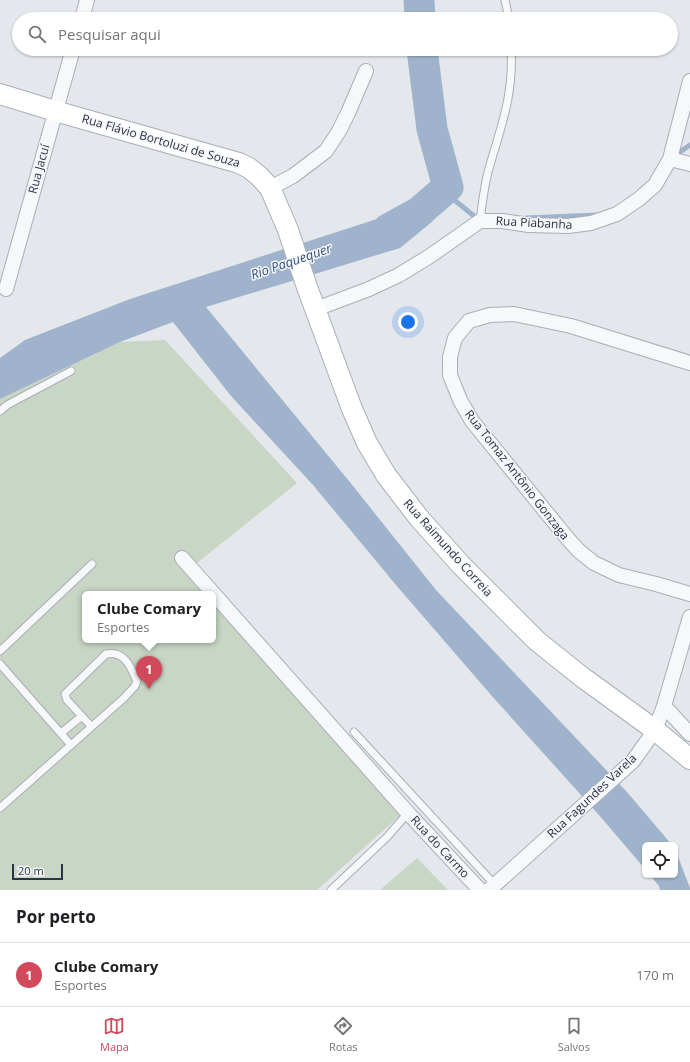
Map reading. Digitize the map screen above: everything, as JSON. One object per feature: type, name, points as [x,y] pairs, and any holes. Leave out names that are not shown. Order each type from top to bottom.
[{"type":"street","points":[[84,12],[87,0]]},
{"type":"street","name":"Rua Jacuí","points":[[6,289],[71,56]]},
{"type":"street","points":[[270,188],[293,176],[326,151],[342,125],[366,71]]},
{"type":"street","name":"Rua Piabanha","points":[[316,309],[369,289],[399,275],[430,256],[480,221],[502,221],[530,225],[568,226],[591,223],[617,214],[639,199],[655,185],[670,159],[690,81]]},
{"type":"street","name":"Rua Flávio Bortoluzi de Souza","points":[[0,94],[239,163],[249,168],[270,188],[288,230],[307,287]]},
{"type":"street","points":[[670,159],[690,164]]},
{"type":"street","name":"Rua Raimundo Correia","points":[[307,287],[346,394],[367,443],[386,475],[419,518],[466,571],[537,641],[582,677],[655,730],[690,759]]},
{"type":"street","name":"Rua Tomaz Antônio Gonzaga","points":[[690,363],[571,326],[514,314],[490,315],[469,320],[455,338],[450,357],[450,375],[460,400],[472,421],[579,552],[594,563],[619,575],[690,594]]},
{"type":"street","points":[[182,558],[211,591]]},
{"type":"street","points":[[216,596],[408,813]]},
{"type":"street","name":"Rua Fagundes Varela","points":[[492,887],[633,761],[655,730],[664,706],[690,617]]},
{"type":"street","points":[[664,706],[690,734]]},
{"type":"street","name":"Rua do Carmo","points":[[408,813],[480,890]]},
{"type":"lane","points":[[505,0],[508,12]]},
{"type":"lane","points":[[480,221],[487,174],[506,113],[510,90],[511,56]]},
{"type":"lane","points":[[0,411],[7,405],[70,371]]},
{"type":"lane","points":[[1,648],[92,564]]},
{"type":"lane","points":[[0,808],[124,698],[135,686],[137,681],[132,671],[123,658],[113,652],[106,654],[66,694],[67,700],[91,726]]},
{"type":"lane","points":[[0,664],[71,745]]},
{"type":"lane","points":[[61,734],[82,716]]},
{"type":"lane","points":[[354,732],[492,887]]},
{"type":"lane","name":"Rua do Carmo","points":[[332,890],[387,837],[408,813]]},
{"type":"green space","points":[[165,340],[297,483],[192,567],[213,591],[82,591],[82,643],[216,643],[216,594],[405,811],[317,890],[0,890],[0,399],[120,342]]},
{"type":"green space","points":[[417,858],[448,890],[380,890]]},
{"type":"water","points":[[416,197],[433,221],[400,248],[206,307],[349,481],[436,590],[627,792],[669,842],[642,842],[642,865],[599,815],[491,695],[396,585],[313,485],[231,396],[173,322],[120,342],[0,399],[0,358],[25,340],[130,299],[380,218]]},
{"type":"water","points":[[678,857],[690,890],[660,890],[659,886],[652,878],[678,878]]},
{"type":"waterway","name":"Rio Paquequer","points":[[419,0],[420,12]]},
{"type":"waterway","name":"Rio Paquequer","points":[[388,229],[419,212],[448,187],[432,129],[423,56]]},
{"type":"waterway","points":[[674,156],[690,145]]},
{"type":"waterway","points":[[448,187],[453,199],[479,220]]},
{"type":"waterway","points":[[526,218],[598,215]]},
{"type":"place","name":"Clube Comary","points":[[149,689]]}]
